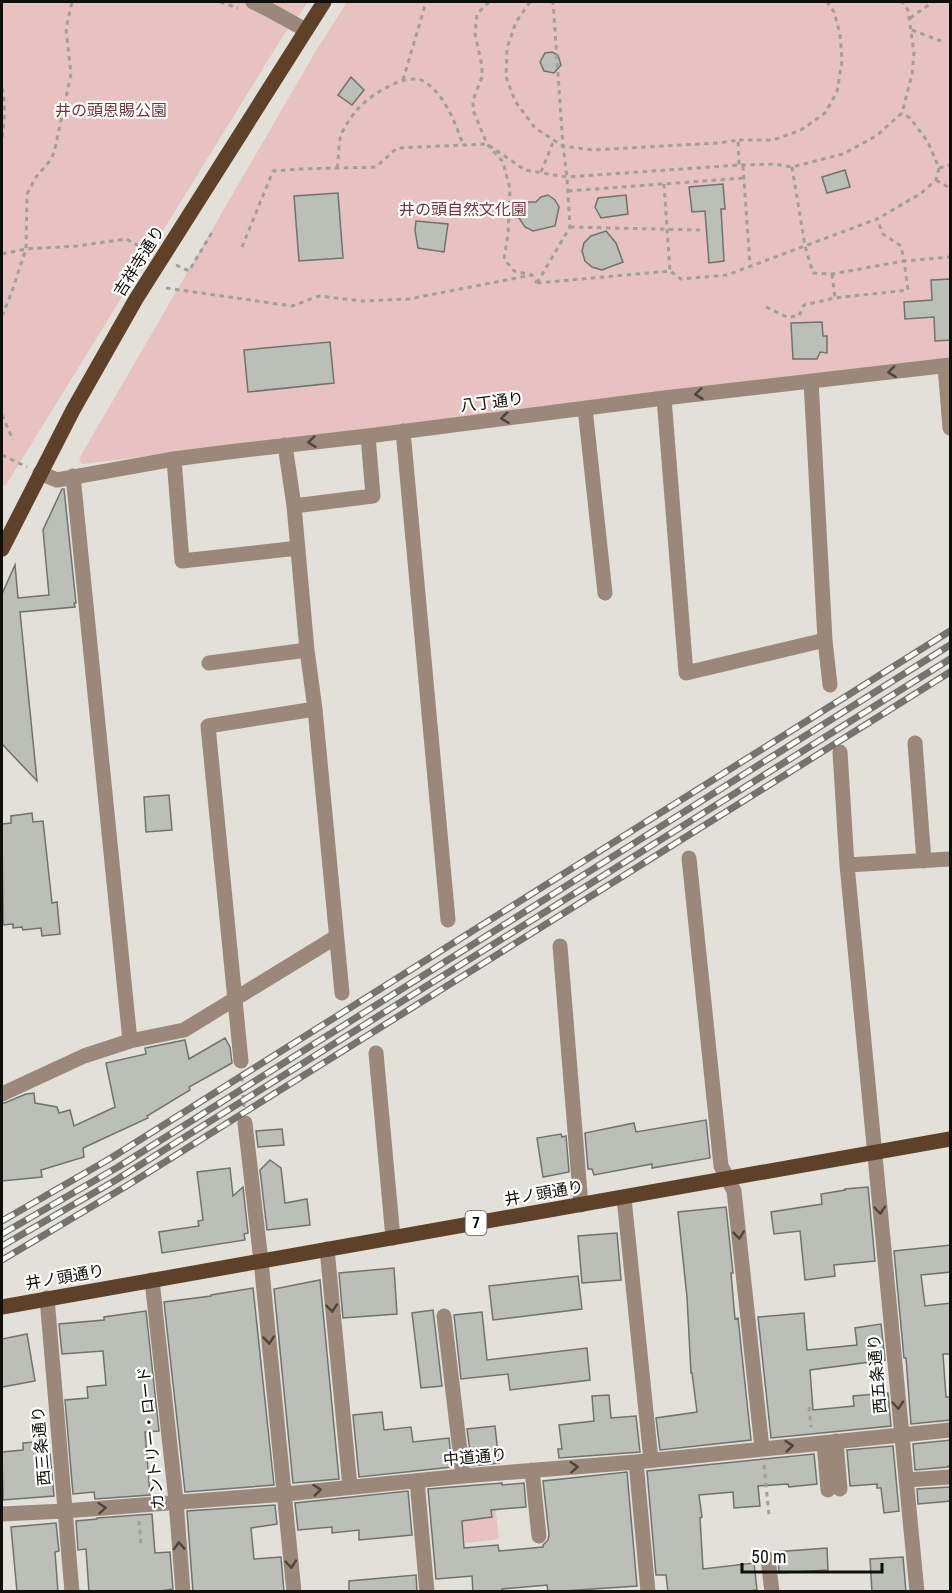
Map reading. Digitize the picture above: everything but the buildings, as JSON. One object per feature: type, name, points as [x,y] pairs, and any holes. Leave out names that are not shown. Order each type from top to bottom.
[{"type":"main road","name":"吉祥寺通り","points":[[2,549],[88,381],[136,299],[324,2]]},
{"type":"main road","name":"井ノ頭通り","points":[[2,1307],[951,1139]]},
{"type":"street","points":[[253,2],[272,10],[306,30]]},
{"type":"street","points":[[948,365],[951,428]]},
{"type":"street","name":"八丁通り","points":[[40,473],[57,480],[174,459],[948,365]]},
{"type":"street","points":[[811,381],[825,640],[830,685]]},
{"type":"street","points":[[664,398],[686,673],[825,640]]},
{"type":"street","points":[[585,408],[605,593]]},
{"type":"street","points":[[403,432],[448,920]]},
{"type":"street","points":[[294,506],[373,496],[368,436]]},
{"type":"street","points":[[285,445],[294,506],[342,993]]},
{"type":"street","points":[[174,459],[182,561],[298,548]]},
{"type":"street","points":[[73,477],[130,1041]]},
{"type":"street","points":[[209,663],[307,650]]},
{"type":"street","points":[[241,1061],[208,726],[315,708]]},
{"type":"street","points":[[915,743],[924,861]]},
{"type":"street","name":"西五条通り","points":[[840,752],[847,865],[917,1592]]},
{"type":"street","points":[[689,858],[721,1166],[734,1191],[762,1448]]},
{"type":"street","points":[[847,865],[951,859]]},
{"type":"street","points":[[2,1094],[84,1056],[130,1041],[184,1030],[336,937]]},
{"type":"street","points":[[560,946],[581,1205]]},
{"type":"street","points":[[376,1053],[393,1238]]},
{"type":"street","points":[[245,1123],[294,1592]]},
{"type":"street","points":[[624,1198],[643,1461],[648,1592]]},
{"type":"street","points":[[327,1250],[350,1487]]},
{"type":"street","name":"カントリー・ロード","points":[[152,1280],[176,1502],[183,1592]]},
{"type":"street","name":"西三条通り","points":[[47,1298],[72,1592]]},
{"type":"street","points":[[444,1316],[463,1476]]},
{"type":"street","name":"中道通り","points":[[2,1514],[285,1494],[951,1430]]},
{"type":"street","points":[[824,1442],[834,1489]]},
{"type":"street","points":[[532,1470],[539,1536]]},
{"type":"street","points":[[906,1480],[951,1477]]},
{"type":"street","points":[[417,1481],[427,1592]]},
{"type":"street","points":[[768,1559],[772,1592]]},
{"type":"path","points":[[2,316],[26,249],[27,194],[36,177],[54,153],[71,74],[66,30],[72,2]]},
{"type":"path","points":[[403,80],[426,2]]},
{"type":"path","points":[[489,2],[477,14],[475,34],[482,77],[473,100],[472,110],[487,144],[503,162],[510,189],[508,234],[504,259],[514,271],[532,275],[537,283]]},
{"type":"path","points":[[530,2],[516,22],[507,48],[506,77],[515,101],[535,128],[563,146],[593,150],[738,140],[772,140],[801,130],[825,113],[837,92],[842,61],[840,34],[834,12],[827,2]]},
{"type":"path","points":[[537,283],[570,227],[553,2]]},
{"type":"path","points":[[242,247],[273,171],[376,167],[397,148],[487,144],[525,170],[567,177],[741,165],[774,164],[792,167],[843,154],[876,136],[902,113],[912,74],[914,53],[910,17],[902,2]]},
{"type":"path","points":[[910,17],[933,2]]},
{"type":"path","points":[[912,30],[941,40]]},
{"type":"path","points":[[337,168],[342,135],[357,110],[378,92],[403,80],[413,78],[424,81],[439,96],[456,125],[463,145]]},
{"type":"path","points":[[2,88],[4,118],[2,138]]},
{"type":"path","points":[[537,283],[670,271],[681,279],[727,275],[877,219],[920,194],[936,180],[939,168],[928,142],[910,118],[902,113]]},
{"type":"path","points":[[541,172],[554,140]]},
{"type":"path","points":[[738,140],[744,178],[750,266]]},
{"type":"path","points":[[939,168],[951,165]]},
{"type":"path","points":[[792,167],[805,246],[813,273],[831,274],[904,261],[951,257]]},
{"type":"path","points":[[568,191],[744,178]]},
{"type":"path","points":[[936,180],[951,188]]},
{"type":"path","points":[[664,184],[670,271]]},
{"type":"path","points":[[766,307],[787,318],[799,316],[804,305],[835,298],[908,290],[901,246],[883,234],[877,219]]},
{"type":"path","points":[[570,227],[700,230]]},
{"type":"path","points":[[189,271],[214,229]]},
{"type":"path","points":[[2,254],[26,249],[77,246],[126,239]]},
{"type":"path","points":[[831,274],[835,298]]},
{"type":"path","points":[[166,288],[292,306],[319,296],[363,301],[409,300],[532,275]]},
{"type":"path","points":[[2,415],[13,440]]},
{"type":"path","points":[[2,455],[40,473]]},
{"type":"path","points":[[241,1061],[245,1123]]},
{"type":"path","points":[[809,1407],[824,1442]]},
{"type":"path","points":[[762,1448],[769,1515]]},
{"type":"path","points":[[139,1517],[141,1546]]},
{"type":"green space","name":"井の頭恩賜公園","points":[[2,2],[308,2],[288,28],[6,485],[2,485]]},
{"type":"green space","name":"井の頭自然文化園","points":[[347,2],[950,2],[950,361],[82,464],[79,459],[317,49]]},
{"type":"green space","points":[[493,1485],[499,1539],[465,1543],[459,1489]]},
{"type":"railway","points":[[2,1221],[111,1158],[950,631]]},
{"type":"railway","points":[[2,1234],[118,1167],[950,645]]},
{"type":"railway","points":[[2,1246],[116,1180],[950,659]]},
{"type":"railway","points":[[2,1260],[128,1185],[950,672]]}]
